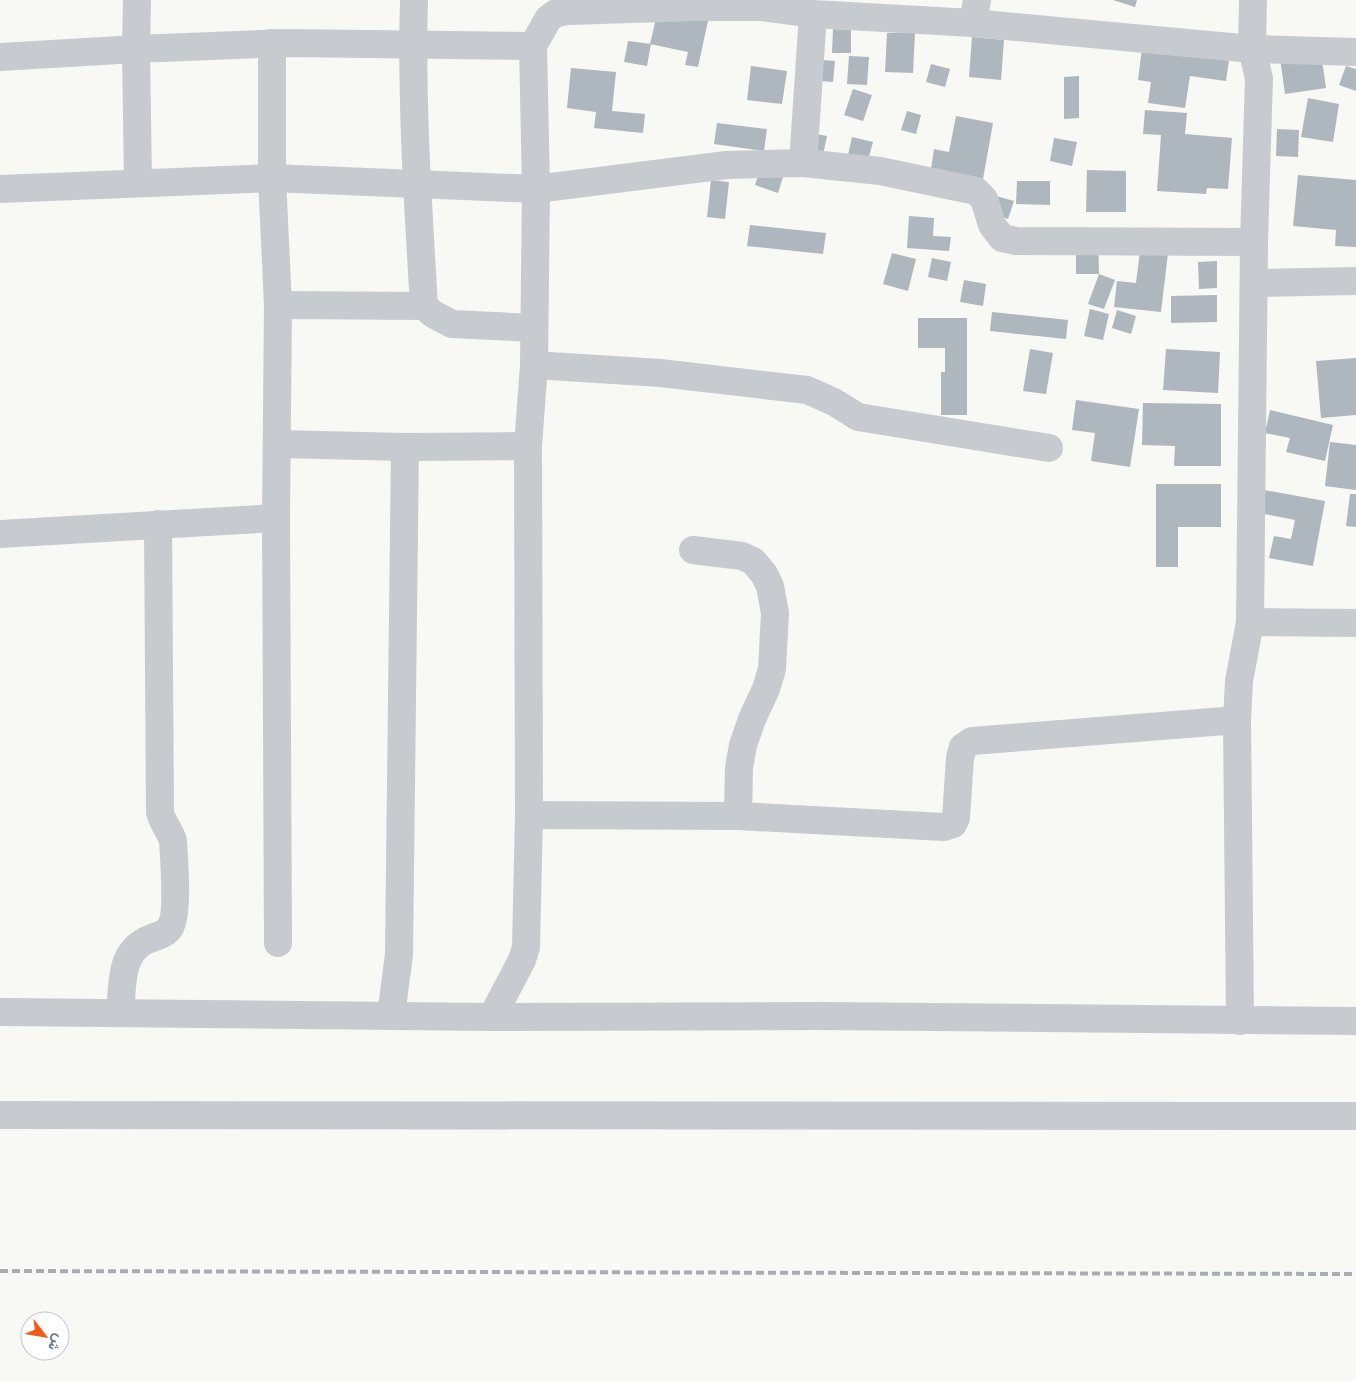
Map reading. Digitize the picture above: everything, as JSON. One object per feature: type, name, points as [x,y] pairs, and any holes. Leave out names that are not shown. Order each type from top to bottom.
[{"type":"street","points":[[137,0],[138,184]]},
{"type":"street","points":[[414,0],[413,44],[417,185],[424,306]]},
{"type":"street","points":[[1240,1021],[1237,720],[1239,682],[1250,622],[1254,242],[1259,78],[1252,48],[1253,0]]},
{"type":"street","points":[[492,1017],[518,968],[526,947],[529,815],[528,446],[534,365],[536,189],[533,46],[548,19],[556,13],[665,4],[761,7],[813,14],[975,12],[1252,48],[1356,52]]},
{"type":"street","points":[[803,163],[813,14]]},
{"type":"street","points":[[272,43],[272,178],[278,305],[276,518],[278,943]]},
{"type":"street","points":[[0,57],[272,43],[533,46]]},
{"type":"street","points":[[0,189],[272,178],[536,189],[726,165],[803,163],[880,171],[976,191],[984,199],[992,225],[1002,238],[1016,241],[1254,242]]},
{"type":"street","points":[[1254,283],[1356,281]]},
{"type":"street","points":[[278,305],[424,306],[433,314],[452,324],[534,328]]},
{"type":"street","points":[[534,365],[660,373],[807,390],[834,402],[858,417],[1050,448]]},
{"type":"street","points":[[277,444],[405,447],[528,446]]},
{"type":"street","points":[[391,1016],[400,954],[405,447]]},
{"type":"street","points":[[0,534],[276,518]]},
{"type":"street","points":[[120,1013],[125,961],[132,950],[169,930],[173,922],[175,889],[173,841],[162,821],[160,812],[158,524]]},
{"type":"street","points":[[693,550],[742,556],[753,562],[764,574],[770,586],[775,613],[772,669],[766,689],[752,718],[743,745],[738,816]]},
{"type":"street","points":[[1250,622],[1356,623]]},
{"type":"street","points":[[529,815],[738,816],[948,826],[953,824],[956,813],[960,758],[963,748],[972,741],[1237,720]]},
{"type":"street","points":[[0,1012],[492,1017],[821,1016],[1356,1021]]},
{"type":"street","points":[[0,1115],[1356,1116]]},
{"type":"building","points":[[1113,0],[1137,0],[1135,7]]},
{"type":"building","points":[[658,10],[708,21],[698,67],[685,65],[688,52],[650,44]]},
{"type":"building","points":[[833,29],[851,30],[851,53],[832,53]]},
{"type":"building","points":[[887,33],[915,33],[913,73],[885,72]]},
{"type":"building","points":[[972,37],[1004,40],[1001,80],[969,77]]},
{"type":"building","points":[[628,41],[651,44],[647,66],[624,62]]},
{"type":"building","points":[[1142,48],[1229,60],[1226,81],[1190,76],[1185,108],[1148,103],[1151,82],[1138,80]]},
{"type":"building","points":[[1321,53],[1326,88],[1285,94],[1280,58]]},
{"type":"building","points":[[849,56],[869,57],[867,85],[847,84]]},
{"type":"building","points":[[812,59],[835,61],[833,82],[809,80]]},
{"type":"building","points":[[931,64],[950,69],[945,87],[926,82]]},
{"type":"building","points":[[751,66],[787,71],[782,104],[747,100]]},
{"type":"building","points":[[1346,66],[1356,69],[1356,91],[1339,85]]},
{"type":"building","points":[[571,68],[616,72],[612,111],[645,114],[643,133],[594,128],[596,112],[567,108]]},
{"type":"building","points":[[1079,76],[1079,118],[1064,119],[1064,77]]},
{"type":"building","points":[[853,89],[872,95],[863,121],[844,115]]},
{"type":"building","points":[[1308,98],[1339,104],[1333,142],[1301,137]]},
{"type":"building","points":[[1145,110],[1187,113],[1185,134],[1232,138],[1228,189],[1207,188],[1206,194],[1157,191],[1161,135],[1143,134]]},
{"type":"building","points":[[907,111],[921,115],[916,134],[901,130]]},
{"type":"building","points":[[956,116],[993,123],[983,179],[931,169],[934,149],[949,152]]},
{"type":"building","points":[[717,123],[767,129],[764,151],[714,144]]},
{"type":"building","points":[[1277,129],[1299,130],[1298,157],[1276,156]]},
{"type":"building","points":[[793,130],[827,136],[823,155],[791,149]]},
{"type":"building","points":[[852,137],[873,142],[868,160],[848,155]]},
{"type":"building","points":[[1054,138],[1077,142],[1072,166],[1050,161]]},
{"type":"building","points":[[763,160],[786,167],[778,193],[755,185]]},
{"type":"building","points":[[1087,170],[1126,171],[1126,212],[1086,212]]},
{"type":"building","points":[[1298,175],[1356,180],[1356,247],[1335,246],[1336,230],[1293,226]]},
{"type":"building","points":[[711,180],[729,182],[725,219],[707,217]]},
{"type":"building","points":[[1017,181],[1050,181],[1050,205],[1016,204]]},
{"type":"building","points":[[996,196],[1014,201],[1008,219],[991,213]]},
{"type":"building","points":[[909,216],[934,218],[933,236],[951,237],[949,251],[907,248]]},
{"type":"building","points":[[750,225],[826,233],[823,254],[747,246]]},
{"type":"building","points":[[1076,242],[1098,242],[1099,274],[1076,274]]},
{"type":"building","points":[[1140,251],[1168,253],[1161,312],[1114,307],[1117,281],[1136,283]]},
{"type":"building","points":[[892,253],[916,259],[908,291],[883,284]]},
{"type":"building","points":[[932,258],[951,262],[947,281],[928,277]]},
{"type":"building","points":[[1217,261],[1217,288],[1199,289],[1198,262]]},
{"type":"building","points":[[1099,274],[1115,280],[1104,309],[1088,304]]},
{"type":"building","points":[[964,280],[986,284],[983,306],[960,302]]},
{"type":"building","points":[[1217,295],[1217,322],[1171,323],[1171,296]]},
{"type":"building","points":[[1090,309],[1109,314],[1103,340],[1084,336]]},
{"type":"building","points":[[1117,310],[1136,316],[1131,334],[1112,328]]},
{"type":"building","points":[[992,312],[1068,320],[1066,339],[990,331]]},
{"type":"building","points":[[918,318],[967,318],[967,415],[941,415],[941,372],[945,372],[945,348],[918,348]]},
{"type":"building","points":[[1030,349],[1053,353],[1046,394],[1023,391]]},
{"type":"building","points":[[1166,349],[1220,352],[1218,393],[1163,390]]},
{"type":"building","points":[[1356,358],[1356,415],[1321,418],[1316,361]]},
{"type":"building","points":[[1076,400],[1139,409],[1130,467],[1091,461],[1095,433],[1072,430]]},
{"type":"building","points":[[1143,403],[1221,404],[1221,466],[1174,466],[1175,446],[1142,445]]},
{"type":"building","points":[[1270,410],[1333,425],[1325,461],[1286,452],[1290,438],[1265,433]]},
{"type":"building","points":[[1330,442],[1356,445],[1356,490],[1325,486]]},
{"type":"building","points":[[1156,484],[1221,484],[1221,527],[1178,527],[1178,567],[1156,567]]},
{"type":"building","points":[[1264,490],[1325,501],[1313,566],[1269,558],[1274,536],[1291,539],[1295,520],[1260,513]]},
{"type":"building","points":[[1350,494],[1356,494],[1356,527],[1346,526]]},
{"type":"railway","points":[[0,1271],[1356,1274]]}]
